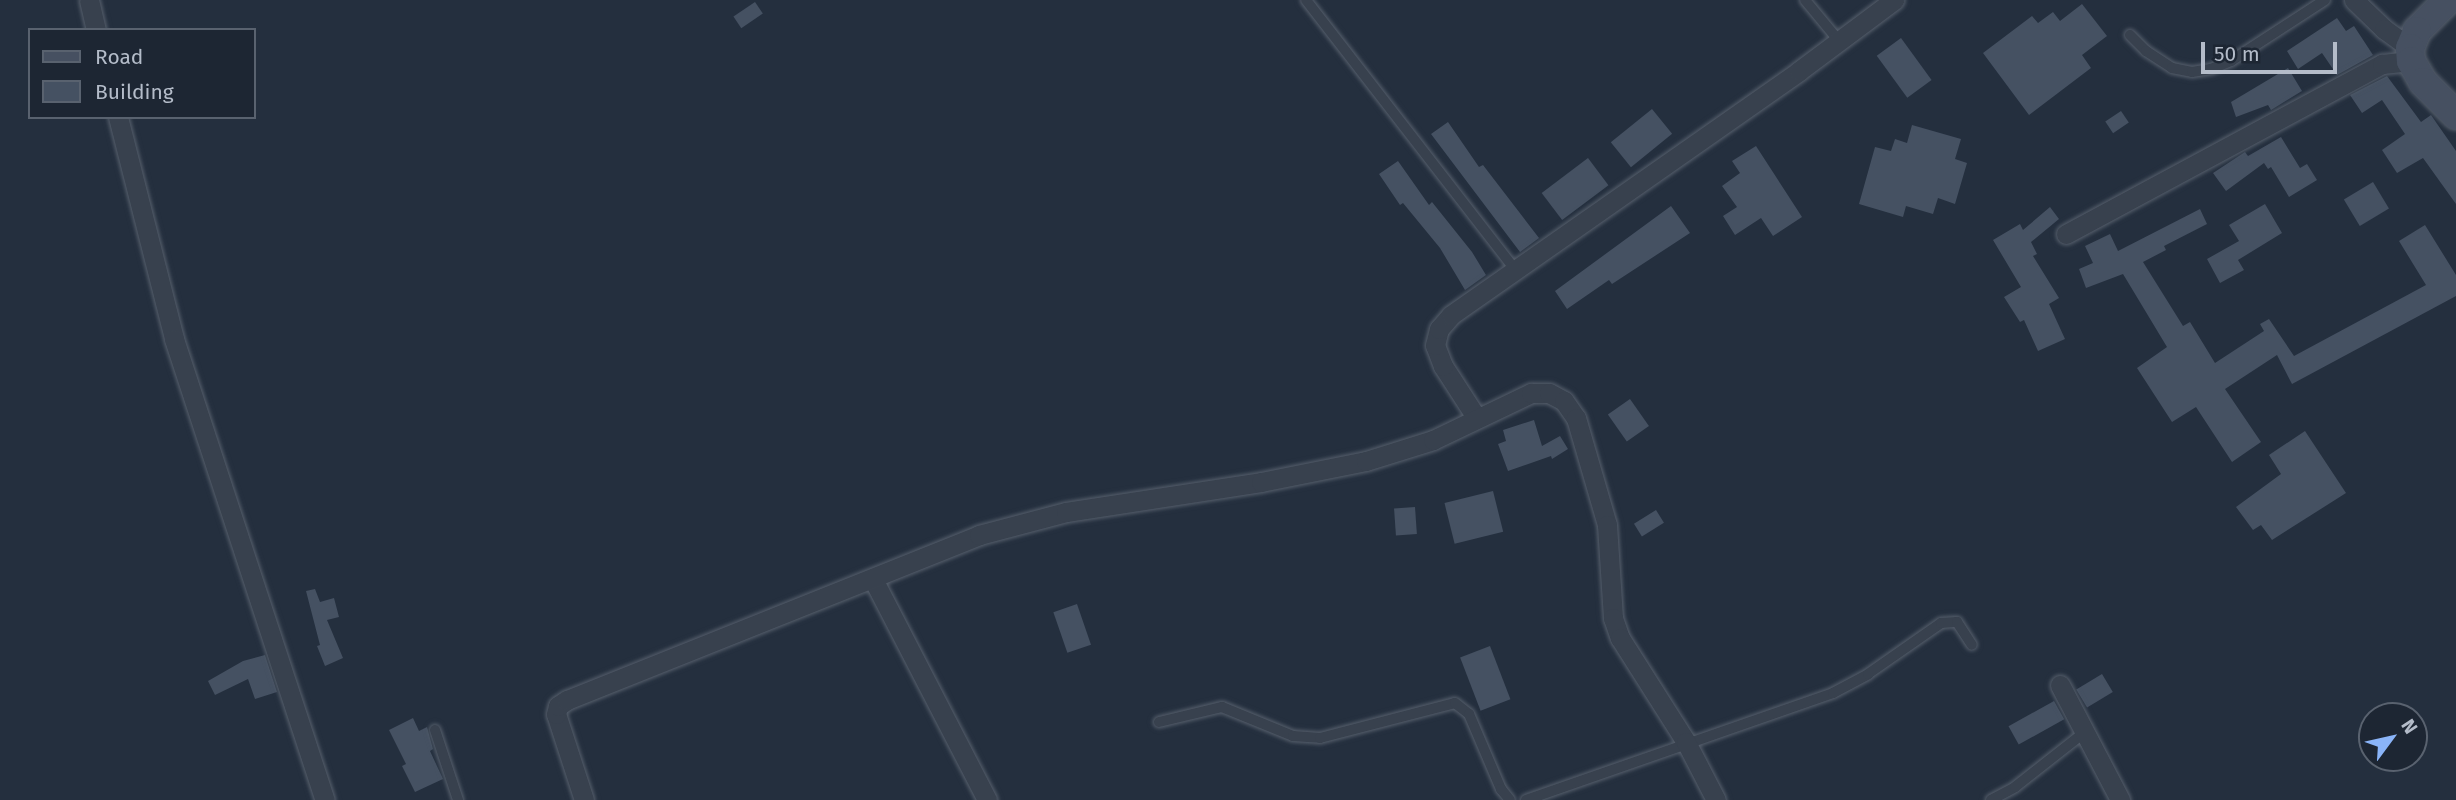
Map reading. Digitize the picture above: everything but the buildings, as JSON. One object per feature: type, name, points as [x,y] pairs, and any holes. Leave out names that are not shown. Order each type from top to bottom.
[{"type":"main road","points":[[2448,0],[2417,31],[2410,54],[2423,82],[2456,115]]},
{"type":"street","points":[[89,0],[96,28]]},
{"type":"street","points":[[1476,417],[1443,366],[1435,345],[1439,329],[1451,315],[1894,0]]},
{"type":"street","points":[[2066,234],[2382,64],[2410,54],[2354,0]]},
{"type":"street","points":[[119,119],[174,340],[325,800]]},
{"type":"street","points":[[584,800],[556,714],[558,706],[979,536],[1066,512],[1261,482],[1366,461],[1433,440],[1476,417],[1531,393],[1549,393],[1563,401],[1576,418],[1602,499],[1607,525],[1611,596],[1617,628],[1631,659],[1686,742],[1716,800]]},
{"type":"street","points":[[873,579],[987,800]]},
{"type":"street","points":[[2060,685],[2120,800]]},
{"type":"lane","points":[[1306,0],[1516,271]]},
{"type":"lane","points":[[1805,0],[1839,41]]},
{"type":"lane","points":[[2130,34],[2146,51],[2172,68],[2192,72],[2211,69],[2231,61],[2325,0]]},
{"type":"lane","points":[[1526,800],[1843,688],[1868,674],[1941,622],[1957,622],[1972,645]]},
{"type":"lane","points":[[1159,722],[1222,707],[1293,736],[1320,738],[1455,703],[1469,715],[1501,789],[1510,800]]},
{"type":"lane","points":[[435,730],[458,800]]},
{"type":"lane","points":[[1991,800],[2015,788],[2085,732]]}]
